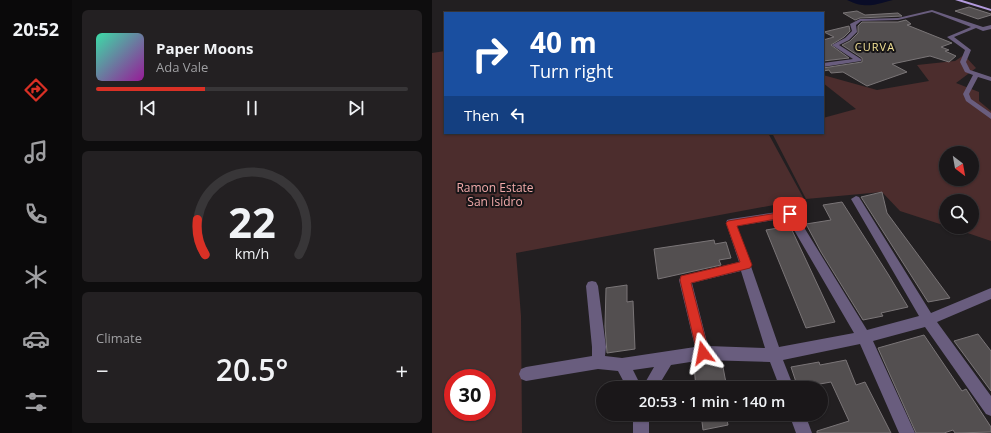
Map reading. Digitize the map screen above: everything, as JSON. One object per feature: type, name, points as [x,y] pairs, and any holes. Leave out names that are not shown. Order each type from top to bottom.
[{"type":"main road","points":[[957,0],[991,10]]},
{"type":"street","points":[[824,64],[859,60],[835,45],[847,39],[855,32],[853,24],[860,20],[898,19],[932,11],[975,27],[983,29],[991,27]]},
{"type":"street","points":[[975,27],[950,37],[968,50],[963,62],[967,71],[991,79]]},
{"type":"street","points":[[976,75],[966,94],[968,100],[991,117]]},
{"type":"street","points":[[856,199],[928,320],[991,409]]},
{"type":"street","points":[[784,381],[774,355],[746,265],[731,223],[790,214],[864,337],[907,433]]},
{"type":"street","points":[[703,353],[685,280],[746,265]]},
{"type":"street","points":[[592,286],[599,347],[598,362]]},
{"type":"street","points":[[526,374],[598,362],[622,365],[703,353],[774,355],[864,337],[928,320],[991,293]]},
{"type":"street","points":[[653,381],[667,358]]},
{"type":"street","points":[[622,365],[631,381]]},
{"type":"street","points":[[641,421],[641,433]]},
{"type":"street","points":[[800,421],[804,433]]},
{"type":"green space","name":"Ramon Estate San Isidro","points":[[444,51],[444,134],[769,134],[804,199],[806,199],[516,253],[521,316],[522,433],[432,433],[432,53]]},
{"type":"green space","points":[[964,55],[976,68],[956,83],[979,92],[979,101],[991,111],[991,241],[970,234],[979,234],[979,194],[939,194],[939,224],[900,211],[882,192],[806,199],[773,134],[824,134],[824,118],[856,109],[824,84],[824,75],[877,90],[929,81],[917,65],[955,61]]},
{"type":"water","points":[[847,0],[893,0],[875,5],[865,5]]},
{"type":"building","points":[[969,7],[991,15],[978,19],[955,11]]},
{"type":"building","points":[[857,11],[865,15],[898,13],[902,16],[860,18],[855,20],[843,13]]},
{"type":"building","points":[[906,20],[911,24],[907,25],[952,43],[941,47],[949,50],[945,51],[956,56],[949,62],[930,56],[892,64],[907,72],[867,86],[843,72],[831,73],[829,70],[824,71],[824,68],[862,62],[862,58],[842,45],[850,41],[858,33],[858,26],[862,22],[898,22]]},
{"type":"building","points":[[849,26],[850,31],[844,37],[831,45],[849,58],[824,61],[824,40],[834,37],[824,32]]},
{"type":"building","points":[[882,192],[887,213],[950,298],[928,302],[861,197]]},
{"type":"building","points":[[842,202],[908,307],[881,313],[883,316],[863,320],[821,252],[806,224],[831,220],[823,205]]},
{"type":"building","points":[[790,226],[835,322],[806,328],[766,230]]},
{"type":"building","points":[[714,240],[715,244],[726,242],[731,258],[719,260],[721,265],[658,279],[654,249]]},
{"type":"building","points":[[627,285],[627,302],[633,301],[635,349],[607,353],[605,326],[606,288]]},
{"type":"building","points":[[978,334],[991,351],[991,391],[954,341]]},
{"type":"building","points":[[924,335],[962,391],[966,389],[991,427],[991,432],[955,433],[953,430],[944,433],[916,433],[878,348]]},
{"type":"building","points":[[846,360],[856,385],[865,382],[891,433],[817,433],[817,431],[849,421],[831,382],[796,381],[791,367],[819,362],[820,365]]},
{"type":"building","points":[[722,362],[726,381],[695,381],[694,366]]},
{"type":"building","points":[[702,421],[727,421],[728,425],[703,430]]},
{"type":"district","name":"CURVA","points":[[875,47]]},
{"type":"route","points":[[703,353],[685,280],[746,265],[731,223],[790,214]]}]
